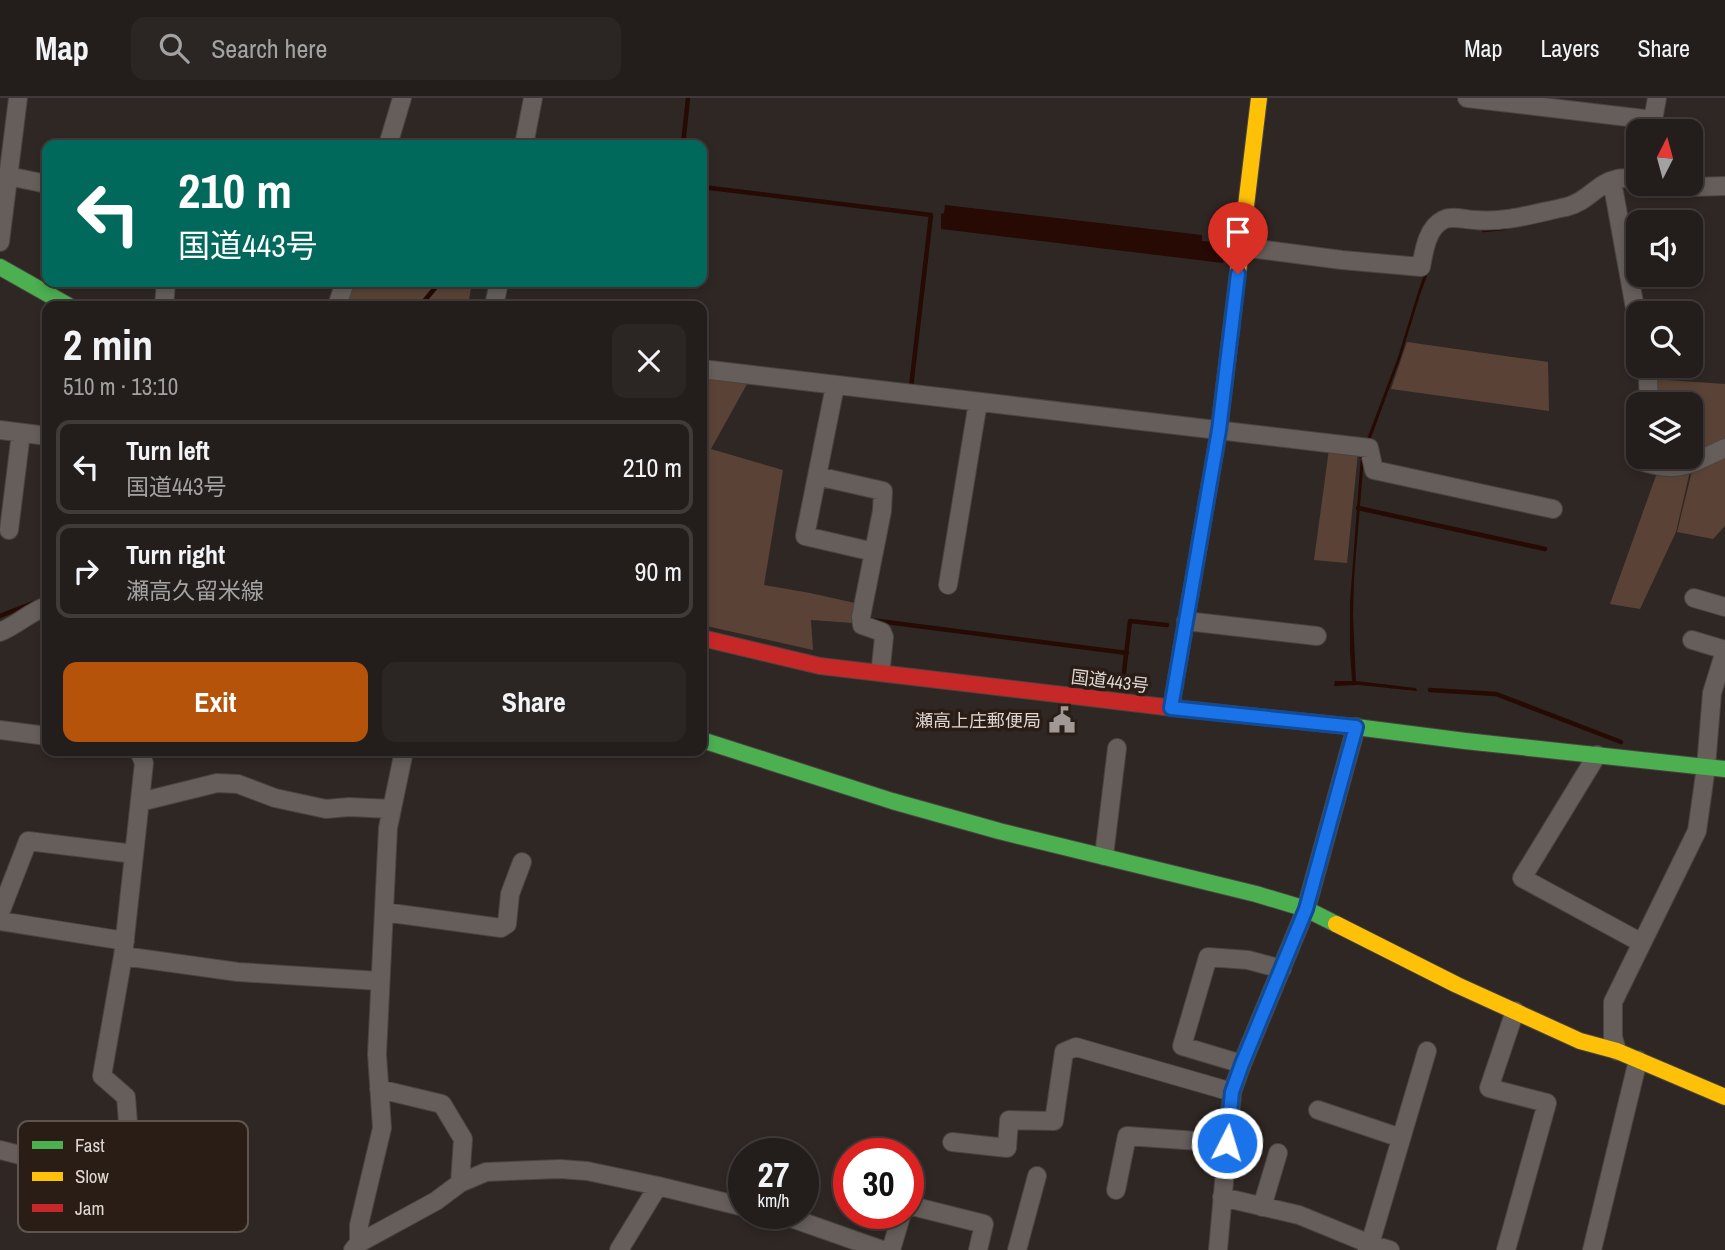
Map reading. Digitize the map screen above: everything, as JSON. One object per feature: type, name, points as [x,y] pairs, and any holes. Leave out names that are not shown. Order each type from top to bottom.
[{"type":"main road","points":[[1171,708],[1219,430],[1259,98]]},
{"type":"main road","points":[[0,267],[60,301]]},
{"type":"main road","name":"国道443号","points":[[707,639],[820,666],[1725,769]]},
{"type":"main road","points":[[707,742],[892,801],[999,831],[1256,894],[1306,909],[1515,1012],[1580,1041],[1617,1051],[1725,1097]]},
{"type":"street","points":[[0,242],[18,98]]},
{"type":"street","points":[[389,140],[402,98]]},
{"type":"street","points":[[525,140],[533,98]]},
{"type":"street","points":[[1466,98],[1653,120],[1657,98]]},
{"type":"street","points":[[8,176],[42,183]]},
{"type":"street","points":[[1242,247],[1421,267],[1430,233],[1443,220],[1451,218],[1487,221],[1576,205],[1608,181],[1626,178]]},
{"type":"street","points":[[1703,187],[1725,186]]},
{"type":"street","points":[[1614,192],[1634,301]]},
{"type":"street","points":[[707,370],[1369,448],[1374,470],[1553,509]]},
{"type":"street","points":[[835,386],[805,536],[874,552]]},
{"type":"street","points":[[948,585],[978,402]]},
{"type":"street","points":[[0,430],[42,435]]},
{"type":"street","points":[[9,530],[21,433]]},
{"type":"street","points":[[1703,458],[1725,448]]},
{"type":"street","points":[[817,476],[883,491],[882,512],[861,617],[862,625],[882,632],[884,637],[881,666]]},
{"type":"street","points":[[1694,598],[1725,607]]},
{"type":"street","points":[[0,632],[42,608]]},
{"type":"street","points":[[1186,621],[1317,636]]},
{"type":"street","points":[[1617,1051],[1613,1037],[1613,1002],[1697,831],[1712,693],[1725,651],[1692,640]]},
{"type":"street","points":[[1218,1250],[1232,1092],[1306,909],[1356,727]]},
{"type":"street","points":[[0,730],[42,735]]},
{"type":"street","points":[[1104,856],[1117,748]]},
{"type":"street","points":[[1597,755],[1522,878],[1642,943]]},
{"type":"street","points":[[128,1121],[126,1097],[102,1076],[124,948],[144,763],[141,756]]},
{"type":"street","points":[[356,1246],[382,1128],[377,1054],[388,828],[403,756]]},
{"type":"street","points":[[140,802],[217,783],[238,785],[275,798],[326,809],[392,809]]},
{"type":"street","points":[[0,913],[28,841],[134,854]]},
{"type":"street","points":[[384,912],[501,928],[507,924],[510,894],[522,862]]},
{"type":"street","points":[[0,920],[237,972],[380,981]]},
{"type":"street","points":[[1242,1064],[1182,1046],[1208,957],[1248,960],[1282,969]]},
{"type":"street","points":[[1506,1250],[1547,1103],[1489,1088],[1515,1012]]},
{"type":"street","points":[[952,1142],[1007,1148],[1009,1120],[1054,1121],[1064,1052],[1076,1047],[1232,1092]]},
{"type":"street","points":[[1368,1247],[1427,1051]]},
{"type":"street","points":[[1592,1250],[1638,1060]]},
{"type":"street","points":[[379,1089],[442,1104],[463,1139],[460,1183]]},
{"type":"street","points":[[1318,1110],[1401,1138]]},
{"type":"street","points":[[1116,1190],[1127,1136],[1227,1143]]},
{"type":"street","points":[[0,1150],[18,1154]]},
{"type":"street","points":[[1262,1207],[1278,1153]]},
{"type":"street","points":[[356,1246],[436,1201],[460,1183],[486,1172],[560,1169],[587,1171],[728,1203]]},
{"type":"street","points":[[1017,1250],[1037,1176]]},
{"type":"street","points":[[619,1250],[657,1186]]},
{"type":"street","points":[[1222,1197],[1299,1216],[1368,1247],[1390,1250]]},
{"type":"street","points":[[924,1209],[984,1224],[978,1250]]},
{"type":"street","points":[[819,1228],[883,1250]]},
{"type":"street","points":[[891,1250],[897,1229]]},
{"type":"shaded area","points":[[945,205],[1202,235],[1202,241],[1212,242],[1213,236],[1226,237],[1223,263],[941,229],[941,214],[944,213]]},
{"type":"shaded area","points":[[1425,272],[1428,273],[1400,359],[1364,457],[1353,616],[1356,681],[1416,688],[1417,691],[1359,685],[1334,686],[1335,681],[1352,681],[1350,602],[1361,455],[1398,357]]},
{"type":"shaded area","points":[[353,287],[433,287],[422,301],[348,301]]},
{"type":"shaded area","points":[[439,287],[471,287],[469,301],[427,301]]},
{"type":"shaded area","points":[[1407,342],[1548,362],[1549,411],[1391,389]]},
{"type":"shaded area","points":[[707,377],[747,384],[711,449],[783,470],[764,585],[855,603],[853,623],[811,620],[813,650],[707,626]]},
{"type":"shaded area","points":[[1651,379],[1725,384],[1725,442],[1703,452],[1703,392],[1651,392]]},
{"type":"shaded area","points":[[1329,449],[1358,452],[1347,563],[1314,560]]},
{"type":"shaded area","points":[[1725,453],[1725,526],[1713,539],[1677,532],[1692,471],[1703,469],[1703,465]]},
{"type":"shaded area","points":[[1658,470],[1690,471],[1676,532],[1640,609],[1610,604]]},
{"type":"waterway","points":[[684,140],[688,98]]},
{"type":"waterway","points":[[707,188],[931,215],[911,387]]},
{"type":"waterway","points":[[1484,230],[1504,228]]},
{"type":"waterway","points":[[424,301],[436,287]]},
{"type":"waterway","points":[[1358,508],[1545,549]]},
{"type":"waterway","points":[[0,616],[33,603]]},
{"type":"waterway","points":[[871,620],[1127,653]]},
{"type":"waterway","points":[[1122,689],[1130,621],[1167,625]]},
{"type":"waterway","points":[[1430,690],[1496,694],[1621,742]]},
{"type":"traffic: fast","points":[[0,267],[60,301]]},
{"type":"traffic: fast","points":[[1165,707],[1725,769]]},
{"type":"traffic: fast","points":[[707,742],[892,801],[999,831],[1256,894],[1306,909],[1336,924]]},
{"type":"traffic: slow","points":[[1171,708],[1219,430],[1259,98]]},
{"type":"traffic: slow","points":[[1336,924],[1457,985],[1580,1041],[1617,1051],[1725,1097]]},
{"type":"traffic: jam","points":[[707,639],[820,666],[1165,707]]},
{"type":"place","name":"瀬高上庄郵便局","points":[[1062,720]]},
{"type":"route","points":[[1227,1143],[1232,1092],[1306,909],[1356,727],[1171,708],[1219,430],[1238,274]]}]
